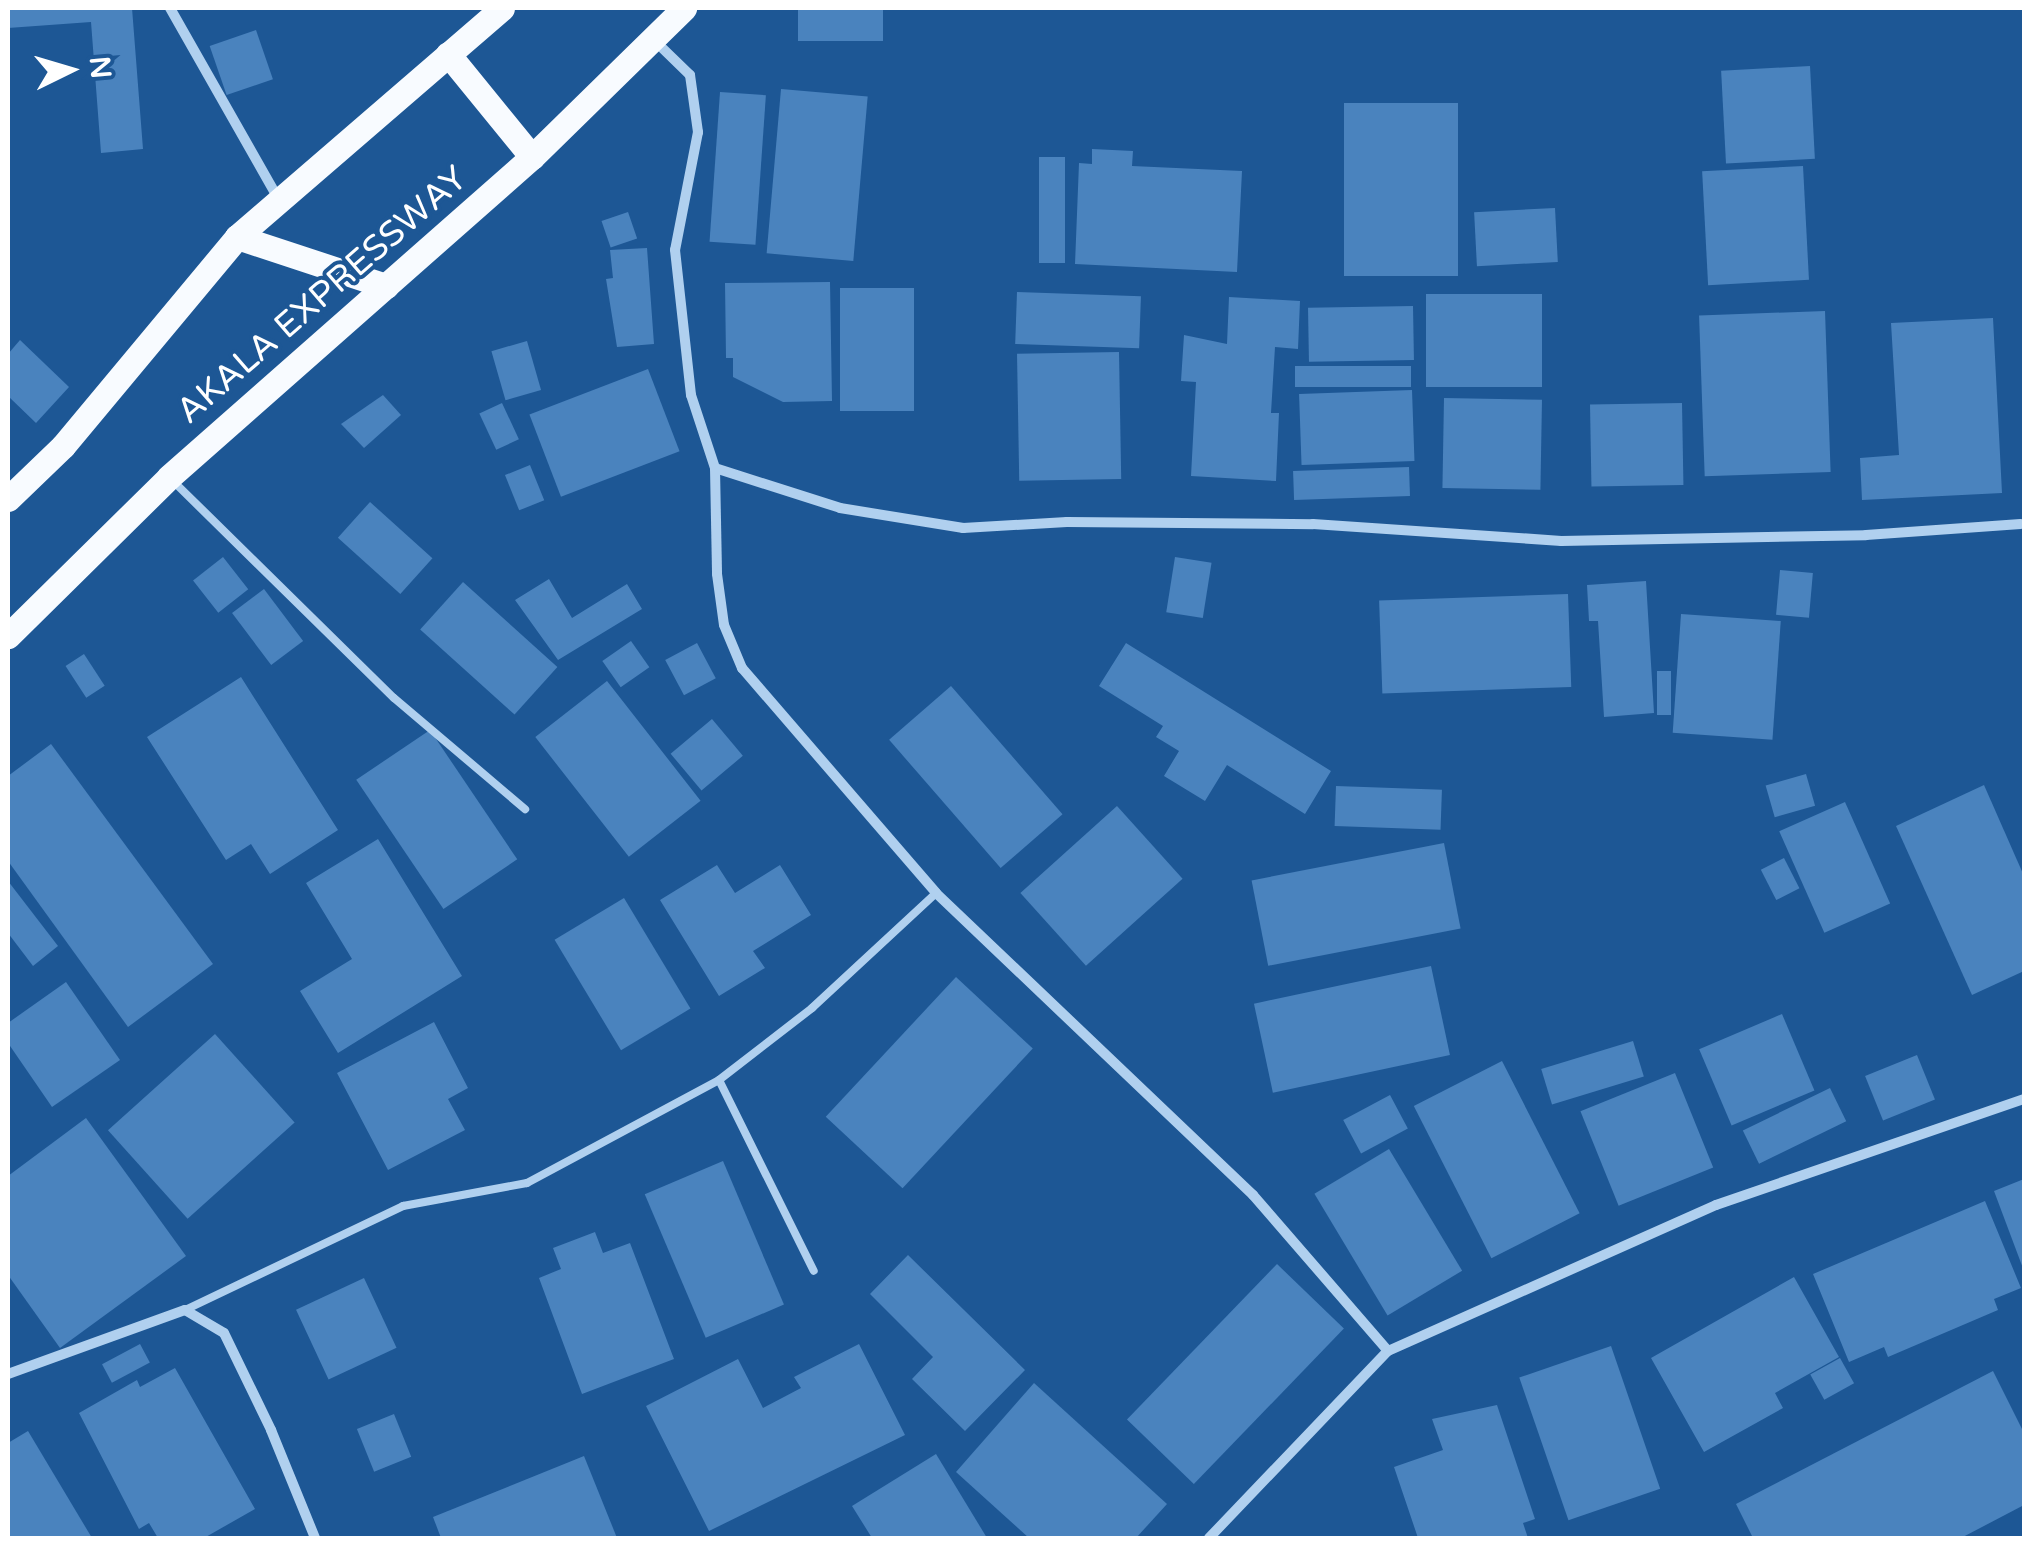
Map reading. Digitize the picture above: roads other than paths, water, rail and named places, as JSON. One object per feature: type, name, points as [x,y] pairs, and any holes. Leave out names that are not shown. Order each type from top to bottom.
[{"type":"main road","name":"AKALA EXPRESSWAY","points":[[8,499],[63,446],[238,237],[502,8]]},
{"type":"main road","name":"AKALA EXPRESSWAY","points":[[8,636],[169,477],[532,157],[684,8]]},
{"type":"main road","points":[[448,54],[532,157]]},
{"type":"main road","points":[[238,237],[386,286]]},
{"type":"street","points":[[170,8],[281,203]]},
{"type":"street","points":[[652,39],[690,76],[698,132],[675,250],[690,395],[715,468],[716,574],[724,625],[742,668],[936,892],[1253,1196],[1388,1351]]},
{"type":"street","points":[[715,468],[840,508],[963,528],[1067,522],[1313,524],[1562,542],[1920,533],[2022,524]]},
{"type":"street","points":[[1210,1538],[1388,1351],[1716,1205],[2024,1099]]},
{"type":"street","points":[[8,1374],[184,1310],[224,1334],[315,1538]]},
{"type":"lane","points":[[169,477],[394,698],[525,808]]},
{"type":"lane","points":[[184,1310],[403,1206],[527,1183],[719,1080],[812,1008],[936,892]]},
{"type":"lane","points":[[719,1080],[814,1272]]}]
